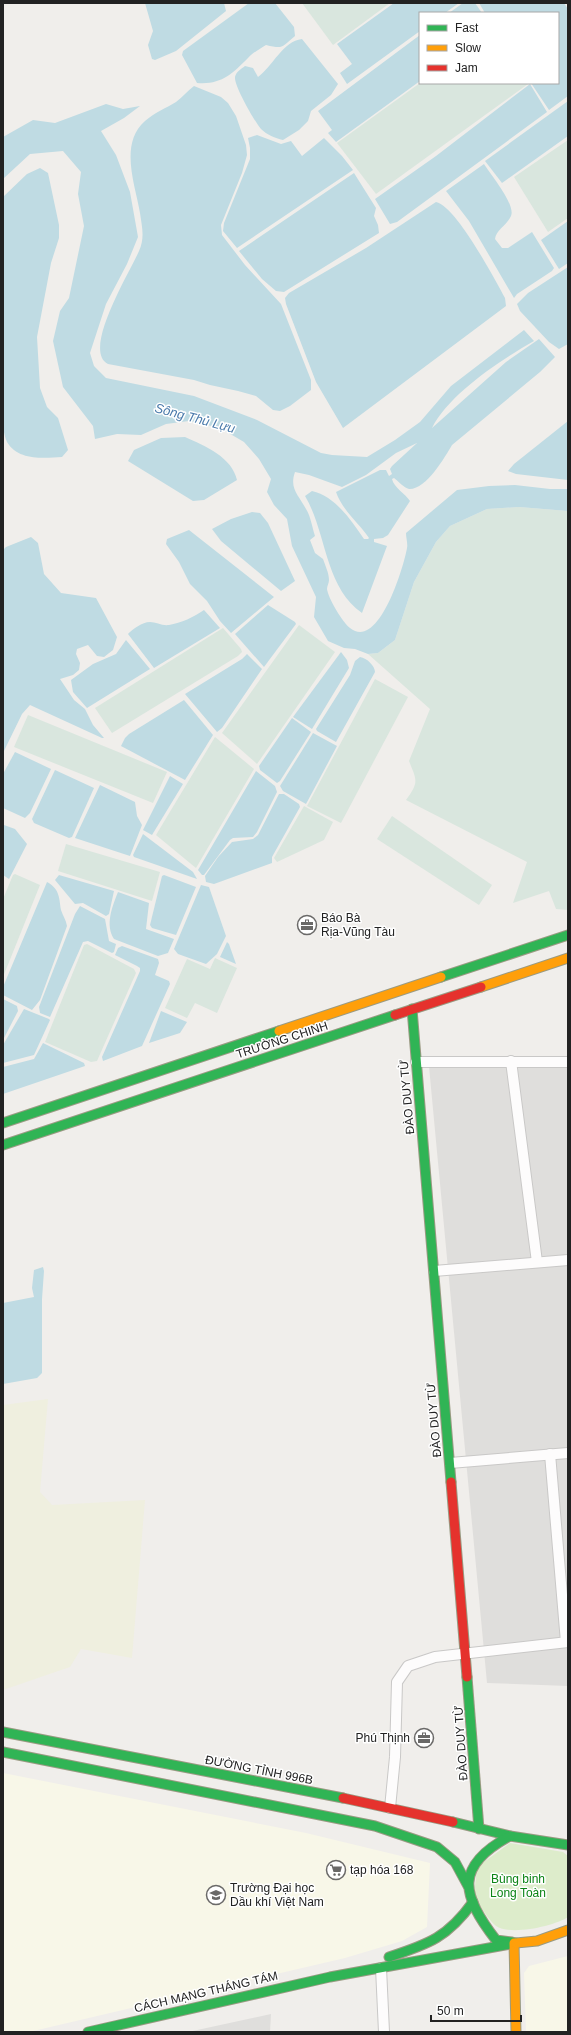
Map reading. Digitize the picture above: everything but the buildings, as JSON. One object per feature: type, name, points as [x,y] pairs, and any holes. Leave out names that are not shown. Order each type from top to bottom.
[{"type":"main road","name":"TRƯỜNG CHINH","points":[[3,1145],[410,999],[568,935]]},
{"type":"main road","name":"TRƯỜNG CHINH","points":[[3,1123],[410,999],[568,958]]},
{"type":"main road","name":"ĐÀO DUY TỪ","points":[[410,999],[466,1655],[479,1829]]},
{"type":"main road","name":"ĐƯỜNG TỈNH 996B","points":[[3,1732],[386,1806],[510,1836]]},
{"type":"main road","points":[[3,1752],[375,1826],[437,1847],[455,1862],[468,1886],[478,1914],[496,1940],[514,1943],[536,1941],[568,1930]]},
{"type":"main road","points":[[375,1826],[386,1806]]},
{"type":"main road","points":[[468,1886],[470,1875],[475,1865],[485,1853],[496,1843],[510,1836],[568,1846]]},
{"type":"main road","name":"CÁCH MẠNG THÁNG TÁM","points":[[330,1977],[421,1947],[439,1939],[453,1928],[473,1902]]},
{"type":"main road","points":[[514,1943],[516,2032]]},
{"type":"main road","name":"CÁCH MẠNG THÁNG TÁM","points":[[88,2032],[330,1977],[514,1943]]},
{"type":"street","points":[[511,1061],[537,1262]]},
{"type":"street","points":[[416,1062],[568,1062]]},
{"type":"street","points":[[434,1272],[568,1260]]},
{"type":"street","points":[[450,1463],[568,1453]]},
{"type":"street","points":[[386,1806],[395,1757],[397,1682],[408,1666],[435,1657],[466,1655],[567,1642],[550,1454]]},
{"type":"street","points":[[381,1968],[384,2032]]},
{"type":"shaded area","points":[[302,3],[390,3],[333,45]]},
{"type":"shaded area","points":[[419,84],[528,84],[376,194],[337,143]]},
{"type":"shaded area","points":[[568,140],[568,218],[548,232],[514,177]]},
{"type":"shaded area","points":[[519,507],[568,511],[568,910],[556,909],[549,891],[513,903],[527,862],[406,800],[415,785],[414,773],[409,761],[430,709],[368,654],[378,653],[395,640],[414,582],[436,542],[450,526],[487,509]]},
{"type":"shaded area","points":[[299,625],[335,652],[257,764],[222,733]]},
{"type":"shaded area","points":[[223,628],[241,649],[242,652],[238,656],[112,733],[95,708]]},
{"type":"shaded area","points":[[375,679],[408,697],[341,823],[307,806]]},
{"type":"shaded area","points":[[28,715],[167,772],[153,803],[14,747]]},
{"type":"shaded area","points":[[215,737],[254,769],[196,868],[156,835]]},
{"type":"shaded area","points":[[304,806],[333,822],[324,840],[277,862],[274,858]]},
{"type":"shaded area","points":[[392,816],[492,885],[479,905],[377,839]]},
{"type":"shaded area","points":[[66,844],[160,872],[152,901],[58,871]]},
{"type":"shaded area","points":[[15,874],[40,885],[3,977],[3,899],[13,875]]},
{"type":"shaded area","points":[[87,944],[134,969],[136,973],[97,1061],[91,1062],[45,1042],[84,945]]},
{"type":"shaded area","points":[[215,958],[237,968],[217,1013],[195,1003],[187,1018],[165,1008],[187,959],[210,969]]},
{"type":"shaded area","points":[[428,1056],[568,1057],[568,1686],[487,1683]]},
{"type":"shaded area","name":"Trường Đại học Dầu khí Việt Nam","points":[[3,1773],[306,1833],[430,1863],[427,1927],[402,1941],[345,1958],[29,2032],[3,2032]]},
{"type":"shaded area","points":[[568,1956],[568,2032],[526,2032],[524,1973],[529,1966]]},
{"type":"shaded area","points":[[271,2014],[270,2032],[188,2032]]},
{"type":"green space","points":[[48,1399],[40,1492],[52,1505],[145,1500],[132,1658],[81,1649],[70,1667],[3,1690],[3,1405]]},
{"type":"green space","name":"Bùng binh Long Toàn","points":[[510,1843],[563,1852],[568,1856],[568,1917],[553,1924],[522,1930],[503,1929],[496,1926],[490,1920],[474,1896],[477,1867]]},
{"type":"water","points":[[145,3],[224,3],[226,11],[176,51],[155,60],[152,59],[148,45],[153,31]]},
{"type":"water","points":[[249,3],[275,3],[294,27],[295,36],[287,43],[279,47],[266,45],[252,54],[237,69],[226,77],[213,82],[197,83],[182,55],[183,51]]},
{"type":"water","points":[[394,3],[459,3],[446,12],[419,12],[419,32],[347,84],[340,73],[352,64],[337,44]]},
{"type":"water","points":[[463,3],[475,3],[481,12],[450,12]]},
{"type":"water","points":[[479,3],[564,3],[568,9],[568,96],[549,110],[532,84],[559,84],[559,12],[484,12]]},
{"type":"water","points":[[419,36],[419,82],[336,142],[328,133],[332,130],[318,111]]},
{"type":"water","points":[[302,39],[338,84],[331,95],[311,111],[308,121],[299,130],[283,140],[271,136],[261,129],[241,96],[235,77],[245,66],[253,68],[258,77],[289,44]]},
{"type":"water","points":[[530,84],[547,112],[397,222],[390,224],[375,199],[436,156]]},
{"type":"water","points":[[194,86],[221,97],[228,103],[236,116],[246,145],[247,155],[242,173],[221,225],[222,235],[245,265],[281,304],[311,380],[311,390],[290,406],[280,411],[273,410],[256,396],[194,380],[108,364],[101,356],[100,344],[110,310],[142,242],[142,223],[131,165],[133,141],[137,130],[145,121],[176,102]]},
{"type":"water","points":[[568,101],[568,136],[502,183],[485,161]]},
{"type":"water","name":"Sông Thủ Lựu","points":[[106,104],[123,109],[140,106],[124,118],[101,131],[116,155],[130,192],[138,237],[127,264],[106,304],[90,353],[94,366],[106,378],[194,396],[257,420],[321,453],[367,457],[395,440],[420,422],[451,386],[524,330],[534,341],[477,378],[451,402],[440,415],[432,428],[506,362],[539,339],[555,357],[540,372],[452,445],[434,472],[422,484],[415,488],[409,489],[394,478],[392,479],[395,485],[410,501],[388,535],[383,538],[374,539],[374,542],[387,546],[362,613],[350,602],[340,589],[333,574],[318,526],[305,496],[312,491],[328,498],[342,510],[364,539],[368,539],[369,538],[365,532],[342,505],[336,492],[380,470],[386,470],[389,476],[392,474],[390,469],[392,466],[417,443],[396,453],[366,475],[342,487],[309,475],[295,472],[293,478],[294,487],[308,512],[315,536],[310,540],[315,553],[323,559],[328,572],[328,593],[340,616],[350,628],[361,632],[371,628],[380,618],[395,587],[405,558],[407,546],[406,533],[457,490],[489,486],[515,485],[550,489],[568,489],[568,511],[519,507],[487,509],[450,526],[436,542],[414,582],[395,640],[378,653],[368,654],[355,649],[344,648],[328,641],[314,617],[316,597],[292,546],[287,519],[274,505],[267,492],[271,479],[259,459],[244,442],[220,428],[189,421],[166,424],[141,435],[117,434],[95,439],[93,426],[63,387],[53,341],[60,311],[69,298],[84,226],[78,194],[81,172],[63,151],[30,154],[3,179],[3,137],[33,120],[55,123]]},
{"type":"water","points":[[257,135],[281,144],[291,141],[302,156],[324,138],[342,156],[353,170],[237,248],[223,231],[224,223],[250,159],[248,138]]},
{"type":"water","points":[[484,164],[497,182],[512,211],[511,216],[497,233],[495,239],[502,248],[508,248],[532,232],[554,268],[552,271],[517,294],[514,298],[469,221],[446,191]]},
{"type":"water","points":[[40,168],[48,173],[59,225],[59,238],[51,263],[37,337],[40,388],[47,407],[58,418],[68,450],[62,457],[47,458],[24,455],[12,448],[7,442],[3,427],[3,197],[27,174]]},
{"type":"water","points":[[354,173],[376,208],[374,216],[378,225],[379,233],[284,292],[276,291],[262,279],[239,251]]},
{"type":"water","points":[[436,202],[444,206],[464,229],[500,288],[505,298],[506,306],[343,428],[316,382],[285,298],[289,293],[366,248]]},
{"type":"water","points":[[568,221],[568,263],[559,269],[541,240]]},
{"type":"water","points":[[568,267],[568,344],[559,349],[549,342],[520,311],[517,304],[528,293]]},
{"type":"water","points":[[568,421],[568,480],[516,474],[508,471],[514,464]]},
{"type":"water","points":[[185,437],[217,453],[230,465],[237,480],[204,500],[193,501],[128,461],[134,450],[161,438]]},
{"type":"water","points":[[252,512],[260,513],[268,523],[295,581],[281,591],[221,541],[212,529],[231,519]]},
{"type":"water","points":[[189,530],[274,597],[231,633],[220,621],[207,601],[190,584],[179,562],[166,544],[167,539]]},
{"type":"water","points":[[31,537],[38,543],[44,574],[61,593],[96,598],[117,637],[113,650],[104,657],[97,656],[88,645],[77,649],[76,654],[80,663],[79,670],[73,675],[60,679],[74,700],[85,709],[93,725],[104,738],[30,705],[22,714],[3,753],[3,550],[6,547]]},
{"type":"water","points":[[268,605],[296,624],[264,667],[235,634]]},
{"type":"water","points":[[204,610],[220,628],[154,668],[128,634],[144,623],[150,622],[164,625],[174,624]]},
{"type":"water","points":[[126,640],[150,669],[87,708],[73,692],[71,680],[93,664],[116,654]]},
{"type":"water","points":[[341,652],[347,660],[349,668],[312,729],[293,717]]},
{"type":"water","points":[[247,654],[262,669],[222,728],[217,732],[185,694],[242,659]]},
{"type":"water","points":[[360,657],[365,659],[374,667],[375,672],[336,742],[316,729],[350,675],[355,661]]},
{"type":"water","points":[[184,700],[213,735],[185,780],[121,746],[129,734]]},
{"type":"water","points":[[292,718],[311,732],[280,781],[277,783],[260,770],[259,766]]},
{"type":"water","points":[[313,733],[337,746],[306,804],[283,791],[280,786]]},
{"type":"water","points":[[15,752],[51,769],[30,813],[25,818],[3,808],[3,774]]},
{"type":"water","points":[[55,770],[94,788],[72,837],[69,838],[34,823],[32,819]]},
{"type":"water","points":[[256,771],[275,786],[277,792],[257,832],[253,837],[233,838],[230,840],[204,875],[202,875],[198,870]]},
{"type":"water","points":[[170,776],[183,784],[152,835],[143,830]]},
{"type":"water","points":[[100,785],[135,802],[137,816],[142,825],[130,856],[75,838]]},
{"type":"water","points":[[279,794],[284,794],[299,804],[300,807],[272,857],[272,863],[214,884],[206,882],[205,876],[218,857],[232,842],[253,839],[258,835]]},
{"type":"water","points":[[4,825],[15,829],[27,844],[9,879],[3,875]]},
{"type":"water","points":[[143,834],[193,872],[197,879],[134,857],[133,855]]},
{"type":"water","points":[[59,875],[114,891],[109,914],[106,916],[83,903],[75,904],[55,880]]},
{"type":"water","points":[[164,875],[196,887],[176,935],[152,928],[150,925],[162,876]]},
{"type":"water","points":[[47,882],[57,891],[61,910],[67,926],[40,1000],[32,1010],[3,995],[3,987]]},
{"type":"water","points":[[201,885],[209,887],[226,936],[217,954],[206,964],[178,954],[174,949]]},
{"type":"water","points":[[118,892],[149,903],[146,929],[174,939],[168,953],[158,956],[114,939],[111,934],[110,916]]},
{"type":"water","points":[[80,906],[105,919],[109,941],[116,944],[114,952],[112,953],[88,941],[83,942],[50,1017],[40,1013],[39,1007],[75,914]]},
{"type":"water","points":[[227,942],[229,944],[236,964],[220,957]]},
{"type":"water","points":[[122,946],[158,959],[159,963],[155,975],[169,981],[170,984],[142,1046],[103,1061],[102,1057],[140,971],[140,968],[137,966],[115,955],[118,948]]},
{"type":"water","points":[[3,999],[17,1006],[18,1011],[3,1040]]},
{"type":"water","points":[[24,1009],[50,1020],[34,1055],[3,1063],[3,1045]]},
{"type":"water","points":[[161,1011],[187,1022],[180,1033],[149,1043]]},
{"type":"water","points":[[43,1043],[84,1063],[85,1066],[3,1094],[3,1067],[34,1059]]},
{"type":"water","points":[[43,1267],[42,1373],[37,1378],[3,1384],[3,1303],[34,1297],[32,1288],[34,1270]]},
{"type":"traffic: fast","points":[[441,977],[568,935]]},
{"type":"traffic: fast","points":[[412,1009],[451,1482]]},
{"type":"traffic: fast","points":[[3,1145],[395,1015]]},
{"type":"traffic: fast","points":[[3,1123],[279,1031]]},
{"type":"traffic: fast","points":[[467,1677],[479,1829]]},
{"type":"traffic: fast","points":[[3,1732],[343,1798]]},
{"type":"traffic: fast","points":[[3,1752],[375,1826],[437,1847],[455,1862],[468,1886]]},
{"type":"traffic: fast","points":[[453,1822],[510,1836],[568,1845]]},
{"type":"traffic: fast","points":[[510,1836],[492,1847],[479,1859],[472,1870],[469,1882],[470,1895],[484,1924],[496,1940],[512,1942]]},
{"type":"traffic: fast","points":[[389,1957],[415,1948],[437,1938],[455,1924],[473,1902]]},
{"type":"traffic: fast","points":[[88,2032],[330,1977],[516,1943]]},
{"type":"traffic: slow","points":[[481,987],[568,958]]},
{"type":"traffic: slow","points":[[279,1031],[441,977]]},
{"type":"traffic: slow","points":[[516,1943],[537,1941],[568,1930]]},
{"type":"traffic: slow","points":[[514,1943],[516,2032]]},
{"type":"traffic: jam","points":[[395,1015],[481,987]]},
{"type":"traffic: jam","points":[[451,1482],[467,1677]]},
{"type":"traffic: jam","points":[[343,1798],[453,1822]]},
{"type":"place","name":"Báo Bà Rịa-Vũng Tàu","points":[[307,925]]},
{"type":"place","name":"Phú Thịnh","points":[[424,1738]]},
{"type":"place","name":"tạp hóa 168","points":[[336,1870]]},
{"type":"place","name":"Trường Đại học Dầu khí Việt Nam","points":[[216,1895]]}]
